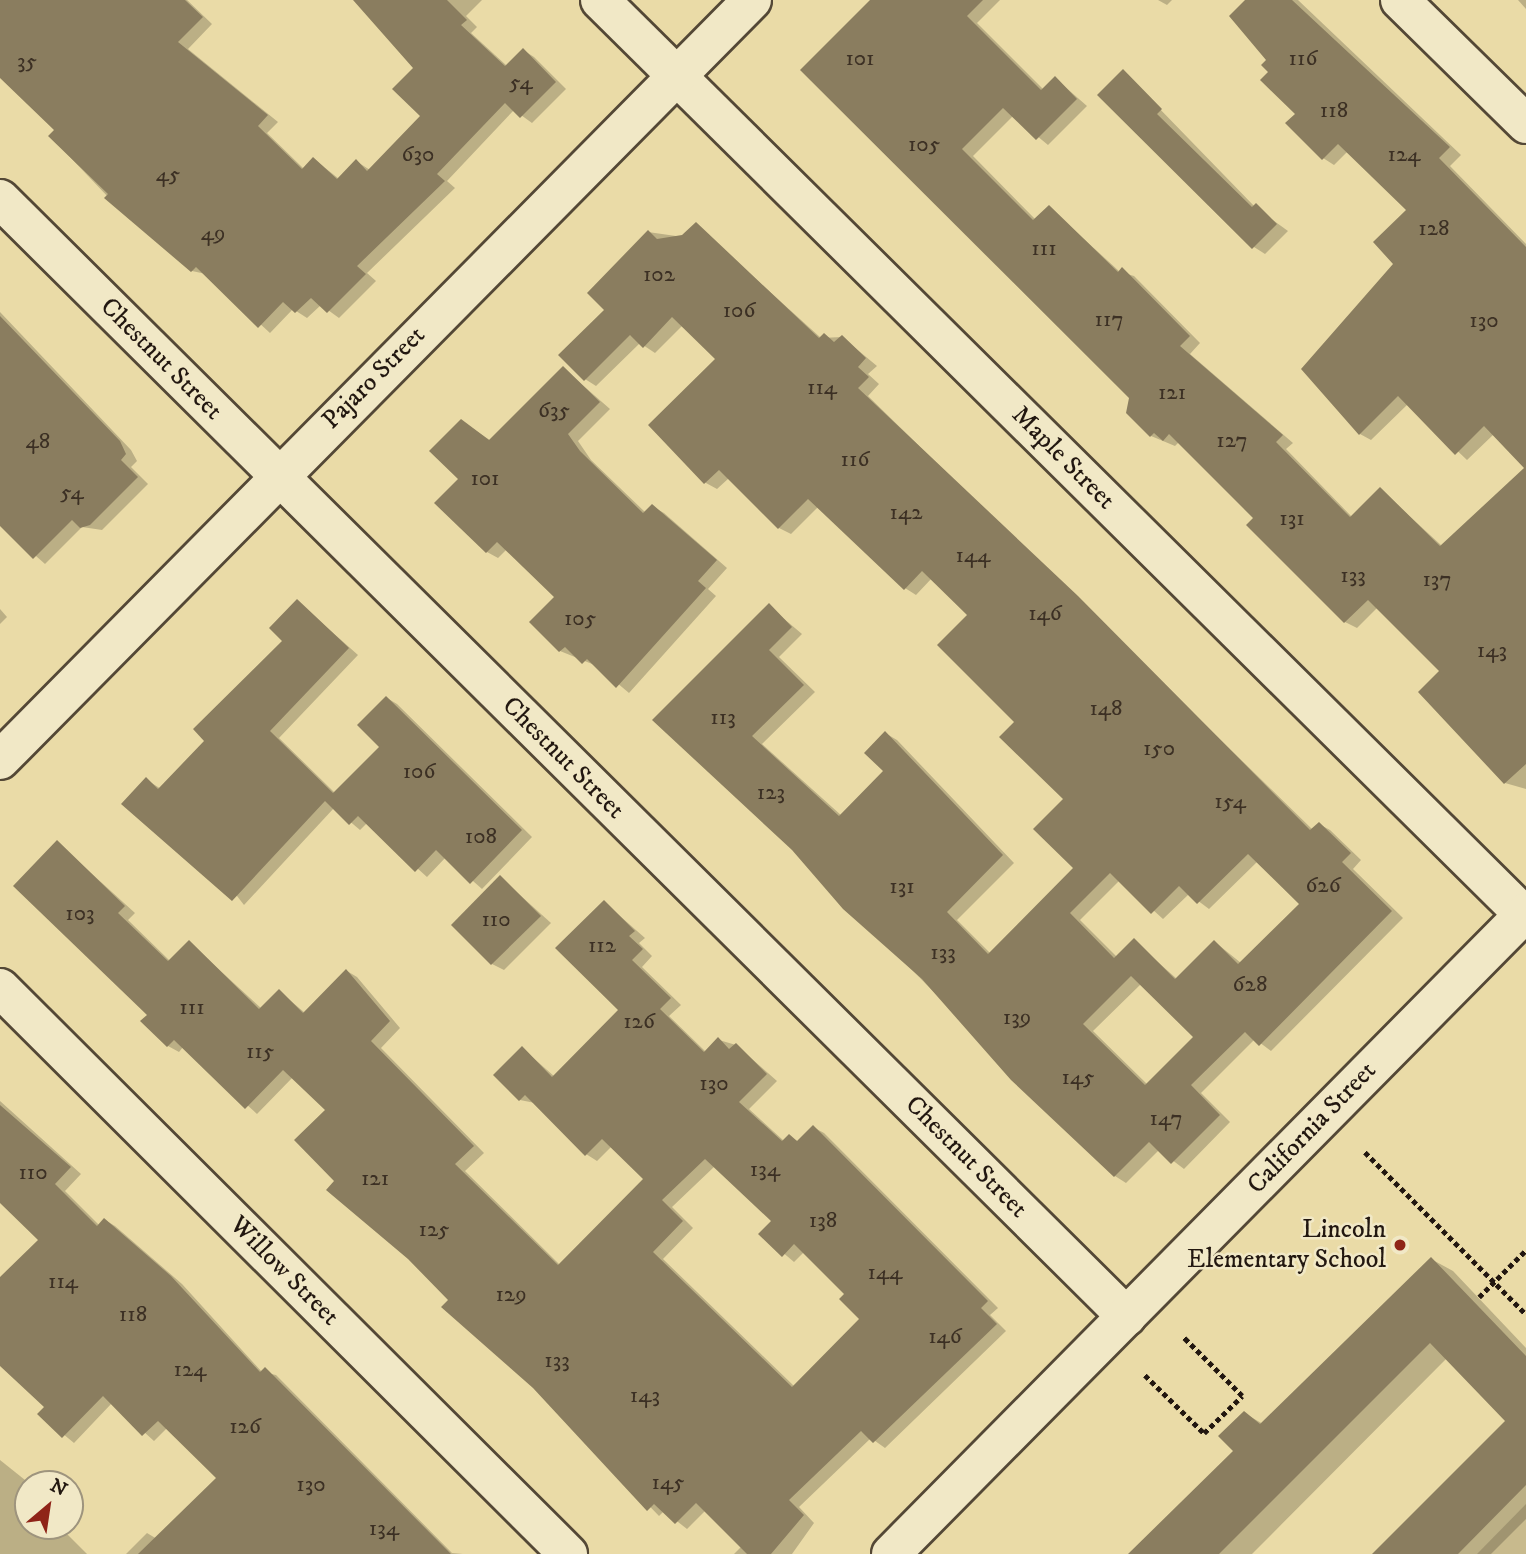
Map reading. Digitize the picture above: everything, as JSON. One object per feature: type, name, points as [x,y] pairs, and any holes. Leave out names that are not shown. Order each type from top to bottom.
[{"type":"street","name":"Maple Street","points":[[600,0],[1525,914]]},
{"type":"street","name":"Pajaro Street","points":[[0,760],[278,475],[752,0]]},
{"type":"street","points":[[1400,0],[1526,124]]},
{"type":"street","name":"Chestnut Street","points":[[0,199],[1126,1317]]},
{"type":"street","name":"California Street","points":[[891,1554],[1525,914]]},
{"type":"street","name":"Willow Street","points":[[0,988],[568,1554]]},
{"type":"path","points":[[1365,1152],[1526,1314]]},
{"type":"path","points":[[1479,1297],[1526,1250]]},
{"type":"path","points":[[1145,1375],[1205,1433],[1242,1396],[1183,1337]]},
{"type":"shaded area","points":[[1526,1504],[1526,1554],[1477,1554]]},
{"type":"building","points":[[0,0],[185,0],[203,17],[178,42],[268,115],[258,126],[302,169],[313,157],[337,179],[356,159],[367,171],[420,116],[392,89],[413,68],[353,0],[447,0],[467,20],[461,25],[505,66],[523,48],[556,82],[520,118],[505,103],[437,174],[445,181],[357,266],[366,274],[327,313],[311,298],[295,313],[283,302],[258,328],[196,267],[191,272],[104,198],[108,194],[48,136],[54,130],[0,78]]},
{"type":"building","points":[[870,0],[983,0],[967,16],[1041,90],[1055,76],[1077,99],[1036,140],[1003,108],[962,149],[1033,220],[1049,205],[1118,272],[1122,267],[1190,336],[1180,346],[1283,435],[1276,442],[1350,517],[1380,487],[1440,546],[1524,468],[1484,426],[1455,455],[1398,396],[1359,435],[1301,369],[1393,264],[1373,242],[1406,210],[1338,144],[1322,160],[1285,123],[1295,114],[1260,80],[1268,72],[1261,65],[1266,60],[1229,16],[1245,0],[1292,0],[1450,147],[1439,158],[1526,247],[1526,764],[1504,784],[1418,692],[1439,671],[1368,600],[1344,623],[1246,525],[1253,518],[1169,434],[1163,441],[1154,433],[1150,437],[1126,413],[1129,398],[800,70]]},
{"type":"building","points":[[1123,69],[1162,109],[1157,114],[1252,207],[1256,203],[1277,224],[1252,249],[1097,95]]},
{"type":"building","points":[[696,222],[819,338],[824,333],[834,342],[842,335],[866,358],[858,367],[869,377],[858,388],[1078,596],[1310,830],[1319,822],[1351,853],[1342,862],[1392,911],[1259,1046],[1245,1032],[1191,1085],[1220,1115],[1171,1164],[1149,1142],[1114,1177],[1011,1080],[922,979],[843,909],[792,850],[652,720],[769,603],[792,627],[769,650],[804,685],[752,736],[839,816],[883,771],[864,753],[885,731],[1003,855],[947,912],[988,954],[1073,868],[1033,829],[1063,799],[999,737],[1014,722],[937,645],[967,615],[922,571],[904,590],[808,499],[778,529],[719,470],[704,484],[648,425],[715,359],[672,317],[643,348],[630,335],[584,381],[558,355],[604,310],[587,293],[648,230],[657,239],[682,235]],"holes":[[[1248,854],[1299,904],[1238,964],[1214,940],[1175,979],[1134,938],[1114,958],[1070,913],[1110,873],[1151,914],[1179,886],[1197,904]],[[1131,976],[1193,1037],[1145,1085],[1083,1024]]]},
{"type":"building","points":[[0,316],[120,441],[126,454],[121,460],[138,477],[90,525],[80,528],[72,520],[33,559],[0,526]]},
{"type":"building","points":[[563,366],[600,402],[568,434],[580,451],[643,513],[652,504],[717,560],[698,581],[706,588],[616,688],[587,659],[582,664],[565,647],[559,652],[529,622],[554,597],[497,542],[486,553],[434,503],[458,479],[429,451],[461,419],[489,440]]},
{"type":"building","points":[[297,599],[349,648],[270,731],[333,793],[379,747],[357,725],[386,696],[522,830],[470,884],[436,850],[415,872],[358,816],[349,825],[325,801],[232,901],[121,804],[146,777],[158,789],[204,741],[193,729],[282,641],[269,628]]},
{"type":"building","points":[[57,840],[125,906],[118,913],[168,961],[189,940],[259,1009],[279,989],[303,1013],[346,969],[390,1021],[371,1041],[474,1146],[455,1164],[558,1265],[643,1179],[602,1139],[585,1156],[525,1095],[519,1101],[493,1075],[522,1046],[552,1077],[618,1010],[555,948],[604,900],[635,931],[629,936],[643,949],[632,960],[671,998],[660,1009],[704,1052],[718,1037],[729,1049],[736,1043],[767,1074],[739,1102],[782,1141],[789,1134],[797,1141],[813,1125],[988,1301],[981,1308],[997,1324],[873,1443],[861,1431],[789,1500],[804,1515],[771,1554],[747,1554],[696,1503],[675,1524],[654,1504],[647,1511],[533,1388],[441,1307],[448,1300],[408,1259],[326,1190],[334,1181],[294,1140],[325,1110],[283,1070],[245,1109],[174,1040],[167,1047],[140,1021],[147,1015],[13,886]],"holes":[[[705,1159],[771,1221],[758,1234],[782,1257],[794,1244],[844,1294],[839,1299],[859,1319],[792,1387],[653,1252],[683,1221],[662,1200]]]},
{"type":"building","points":[[500,875],[541,916],[491,965],[451,925]]},
{"type":"building","points":[[0,1105],[71,1167],[55,1184],[97,1226],[104,1218],[171,1276],[260,1372],[265,1367],[451,1554],[138,1554],[216,1478],[158,1421],[142,1436],[103,1396],[62,1438],[37,1414],[44,1407],[0,1366],[0,1277],[38,1240],[0,1203]]},
{"type":"building","points":[[1431,1257],[1526,1356],[1526,1485],[1458,1554],[1372,1554],[1505,1421],[1430,1343],[1219,1554],[1128,1554],[1233,1451],[1218,1436],[1244,1411],[1260,1424]]},
{"type":"place","name":"Lincoln Elementary School","points":[[1400,1245]]}]
